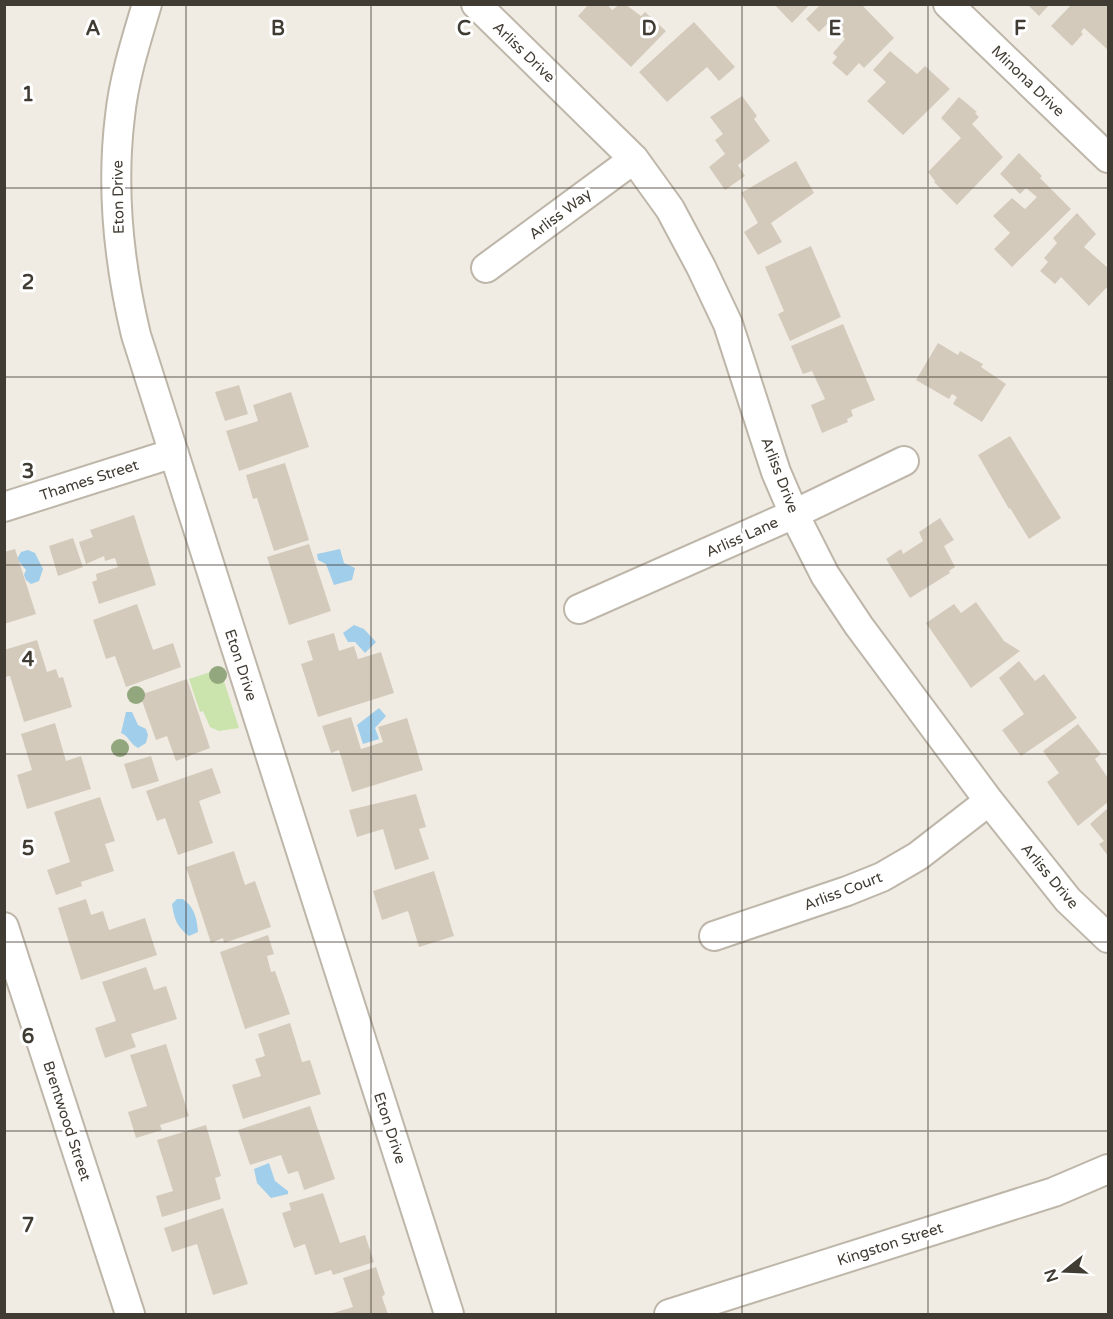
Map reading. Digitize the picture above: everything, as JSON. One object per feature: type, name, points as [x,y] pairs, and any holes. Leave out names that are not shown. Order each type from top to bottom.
[{"type":"street","name":"Eton Drive","points":[[147,4],[134,48],[120,114],[117,148],[119,236],[123,275],[136,335],[449,1314]]},
{"type":"street","name":"Arliss Drive","points":[[476,4],[634,159],[670,209],[728,324],[776,472],[825,575],[859,626],[989,801],[1068,900],[1108,938]]},
{"type":"street","name":"Minona Drive","points":[[948,4],[1108,158]]},
{"type":"street","name":"Arliss Way","points":[[486,268],[634,159]]},
{"type":"street","name":"Thames Street","points":[[4,507],[174,453]]},
{"type":"street","name":"Arliss Lane","points":[[579,609],[794,514],[904,461]]},
{"type":"street","name":"Arliss Court","points":[[714,936],[882,877],[918,856],[989,801]]},
{"type":"street","name":"Brentwood Street","points":[[4,927],[130,1314]]},
{"type":"street","name":"Kingston Street","points":[[669,1314],[1054,1192],[1108,1169]]},
{"type":"green space","points":[[220,669],[239,728],[219,731],[210,727],[203,711],[200,712],[189,679]]},
{"type":"water","points":[[340,549],[344,563],[355,568],[352,580],[334,585],[326,564],[318,560],[317,554]]},
{"type":"water","points":[[28,550],[35,553],[43,569],[39,581],[31,584],[24,575],[26,570],[17,559],[21,552]]},
{"type":"water","points":[[354,625],[364,629],[376,642],[365,653],[355,642],[348,642],[343,633]]},
{"type":"water","points":[[379,708],[386,716],[375,728],[379,739],[363,744],[357,725]]},
{"type":"water","points":[[126,712],[132,712],[138,725],[146,729],[148,735],[146,743],[138,748],[121,733]]},
{"type":"water","points":[[177,899],[183,899],[192,909],[198,932],[189,936],[179,926],[172,904]]},
{"type":"water","points":[[269,1163],[275,1181],[288,1191],[288,1194],[271,1198],[257,1183],[254,1169]]},
{"type":"building","points":[[589,4],[607,4],[612,10],[620,4],[625,4],[641,16],[645,12],[666,31],[631,67],[578,16]]},
{"type":"building","points":[[774,4],[810,4],[792,23]]},
{"type":"building","points":[[821,4],[861,4],[894,38],[864,68],[859,63],[847,76],[832,63],[837,57],[833,53],[845,39],[829,22],[819,32],[806,19]]},
{"type":"building","points":[[1027,4],[1050,4],[1039,16]]},
{"type":"building","points":[[1072,4],[1108,4],[1108,50],[1084,28],[1081,32],[1083,34],[1072,46],[1051,26]]},
{"type":"building","points":[[694,22],[735,67],[719,81],[707,67],[667,102],[639,72]]},
{"type":"building","points":[[890,51],[917,74],[925,66],[950,89],[903,135],[867,101],[886,82],[873,70]]},
{"type":"building","points":[[742,96],[757,116],[754,119],[770,141],[738,165],[745,176],[725,190],[709,167],[725,154],[715,140],[723,134],[710,117]]},
{"type":"building","points":[[959,97],[977,112],[975,113],[979,117],[972,124],[1003,157],[957,205],[934,182],[928,172],[961,138],[941,118]]},
{"type":"building","points":[[1019,153],[1071,209],[1012,267],[994,249],[1010,233],[993,216],[1012,198],[1025,209],[1037,197],[1026,188],[1020,194],[1000,174]]},
{"type":"building","points":[[796,161],[814,193],[771,223],[782,242],[758,255],[744,232],[758,223],[741,193]]},
{"type":"building","points":[[1077,213],[1096,234],[1084,247],[1108,268],[1108,286],[1089,306],[1061,277],[1055,284],[1040,271],[1048,262],[1044,258],[1057,243],[1053,238]]},
{"type":"building","points":[[811,246],[841,317],[790,341],[778,314],[784,311],[765,267]]},
{"type":"building","points":[[843,324],[875,400],[851,410],[853,416],[847,419],[848,422],[822,433],[811,405],[825,399],[812,371],[803,374],[791,346]]},
{"type":"building","points":[[938,343],[958,355],[960,351],[983,364],[981,367],[1006,384],[982,422],[953,404],[957,397],[952,394],[949,399],[916,380]]},
{"type":"building","points":[[239,385],[248,414],[225,421],[215,392]]},
{"type":"building","points":[[291,392],[309,447],[239,471],[226,431],[258,421],[253,405]]},
{"type":"building","points":[[1010,436],[1061,518],[1029,539],[978,455]]},
{"type":"building","points":[[285,463],[309,540],[274,551],[257,498],[253,499],[246,475]]},
{"type":"building","points":[[134,515],[156,585],[99,604],[92,582],[97,580],[96,574],[118,567],[115,558],[105,561],[104,556],[86,564],[79,542],[93,537],[90,530]]},
{"type":"building","points":[[940,518],[954,540],[944,546],[955,567],[949,571],[950,573],[910,598],[886,559],[901,549],[903,554],[923,541],[919,532]]},
{"type":"building","points":[[73,538],[83,567],[58,576],[49,546]]},
{"type":"building","points":[[309,544],[331,611],[289,625],[267,557]]},
{"type":"building","points":[[15,549],[36,614],[4,624],[4,552]]},
{"type":"building","points":[[976,602],[1004,641],[1020,651],[971,688],[926,623],[954,604],[961,613]]},
{"type":"building","points":[[137,604],[153,650],[173,643],[181,667],[126,687],[115,656],[106,659],[93,620]]},
{"type":"building","points":[[334,633],[339,651],[354,646],[358,659],[381,652],[394,693],[318,717],[301,664],[313,660],[307,641]]},
{"type":"building","points":[[37,640],[47,672],[56,669],[59,678],[63,677],[72,707],[24,722],[10,676],[4,677],[4,650]]},
{"type":"building","points":[[1019,661],[1035,681],[1044,674],[1077,718],[1021,756],[1002,730],[1024,714],[999,678]]},
{"type":"building","points":[[187,679],[210,748],[176,761],[167,736],[156,740],[140,695]]},
{"type":"building","points":[[351,717],[361,749],[383,742],[378,727],[407,718],[423,770],[352,792],[339,750],[331,753],[322,726]]},
{"type":"building","points":[[55,723],[66,761],[81,756],[91,789],[27,809],[17,775],[32,770],[21,734]]},
{"type":"building","points":[[1078,724],[1101,754],[1095,759],[1108,778],[1108,802],[1078,826],[1047,782],[1059,773],[1043,751]]},
{"type":"building","points":[[151,756],[159,781],[132,789],[124,764]]},
{"type":"building","points":[[212,768],[221,793],[199,801],[213,843],[178,855],[165,818],[157,821],[146,791]]},
{"type":"building","points":[[416,794],[426,827],[419,829],[429,859],[395,870],[383,829],[357,837],[349,810]]},
{"type":"building","points":[[100,797],[115,841],[105,844],[114,871],[81,882],[82,886],[56,895],[47,870],[70,862],[54,812]]},
{"type":"building","points":[[1108,808],[1108,856],[1099,844],[1104,841],[1090,824]]},
{"type":"building","points":[[234,851],[245,885],[255,881],[271,927],[224,943],[223,938],[211,943],[186,867]]},
{"type":"building","points":[[434,871],[454,936],[419,947],[408,911],[382,920],[373,891]]},
{"type":"building","points":[[86,899],[91,915],[103,911],[109,930],[145,918],[157,955],[81,980],[58,908]]},
{"type":"building","points":[[268,935],[274,954],[267,956],[271,972],[275,971],[290,1014],[245,1029],[220,952]]},
{"type":"building","points":[[146,967],[154,990],[166,986],[177,1019],[131,1034],[136,1047],[105,1058],[95,1028],[116,1021],[102,982]]},
{"type":"building","points":[[290,1023],[302,1062],[310,1060],[321,1094],[243,1119],[232,1085],[261,1076],[255,1059],[265,1056],[258,1034]]},
{"type":"building","points":[[166,1044],[189,1116],[160,1125],[162,1130],[136,1138],[128,1112],[147,1106],[130,1055]]},
{"type":"building","points":[[310,1106],[335,1179],[304,1190],[298,1171],[288,1174],[281,1155],[250,1165],[238,1130]]},
{"type":"building","points":[[206,1125],[221,1176],[215,1178],[221,1199],[162,1217],[156,1196],[173,1191],[157,1140]]},
{"type":"building","points":[[323,1193],[340,1243],[365,1235],[374,1262],[333,1275],[331,1270],[315,1275],[305,1244],[294,1248],[282,1213],[291,1210],[289,1203]]},
{"type":"building","points":[[223,1208],[248,1284],[213,1295],[197,1244],[172,1252],[164,1228]]},
{"type":"building","points":[[376,1267],[385,1294],[382,1297],[388,1314],[330,1314],[353,1307],[343,1278]]}]
